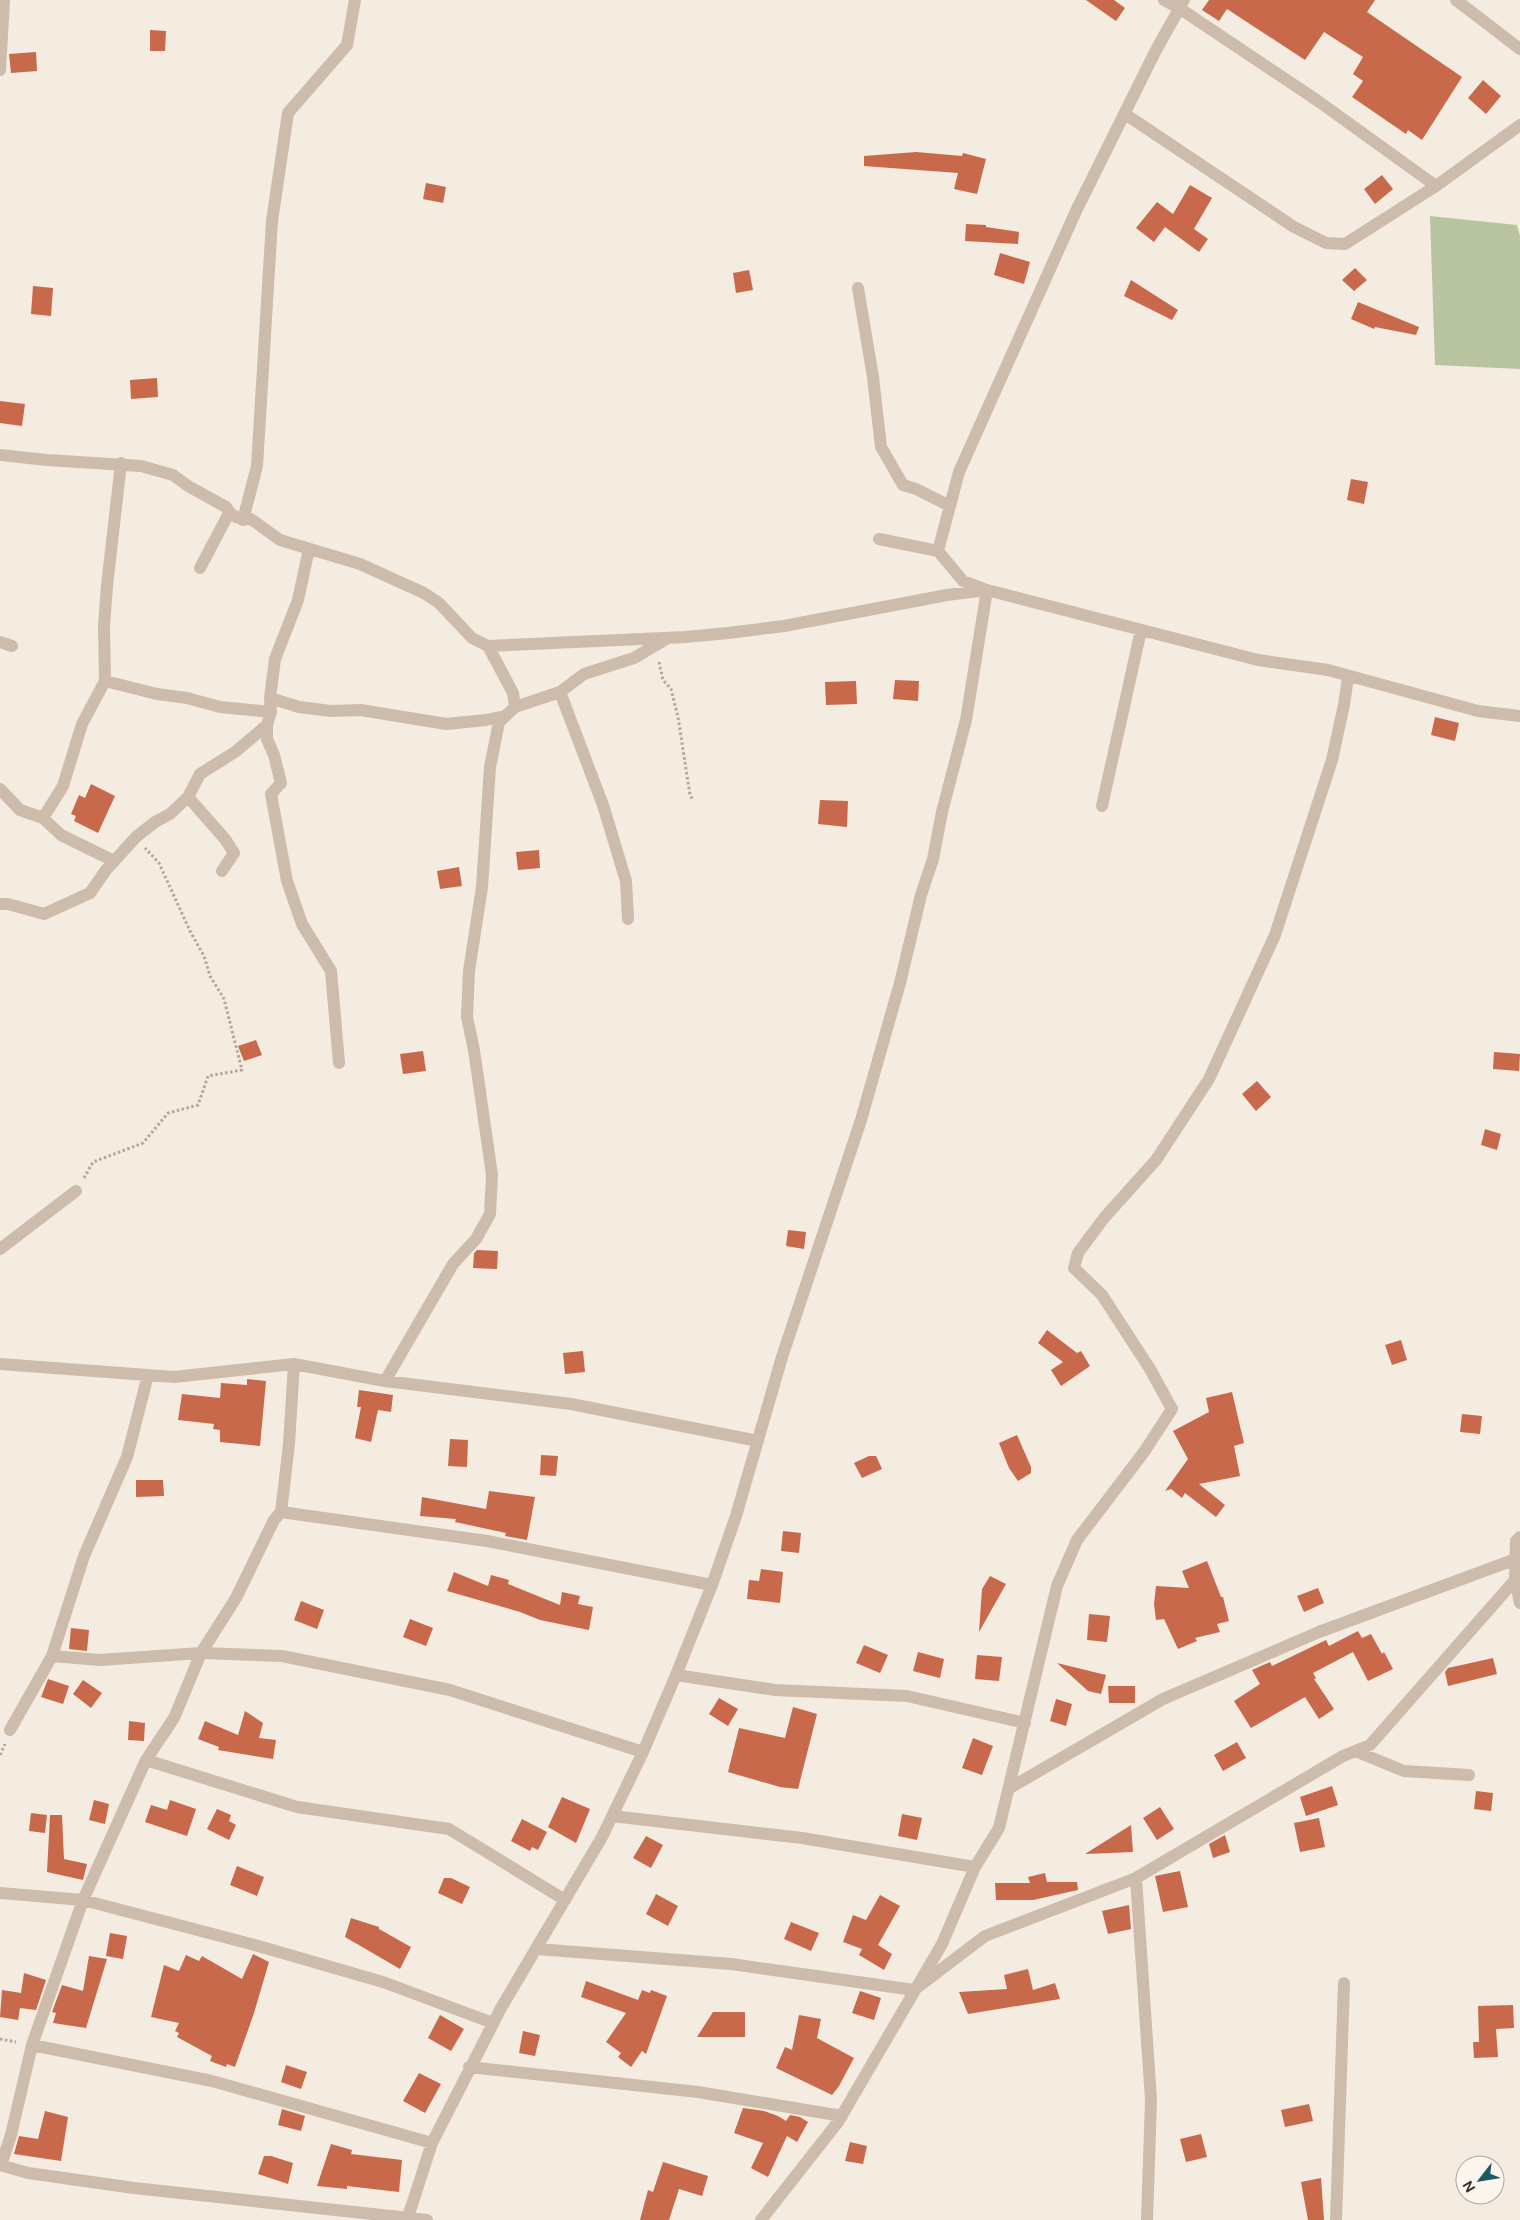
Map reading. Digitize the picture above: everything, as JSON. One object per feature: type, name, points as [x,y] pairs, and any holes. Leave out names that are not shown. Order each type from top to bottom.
[{"type":"street","points":[[0,70],[4,0]]},
{"type":"street","points":[[243,520],[257,466],[272,222],[288,113],[346,45],[355,0]]},
{"type":"street","points":[[1164,0],[1182,4],[1436,186]]},
{"type":"street","points":[[1456,0],[1520,49]]},
{"type":"street","points":[[938,551],[963,463],[1076,212],[1182,4]]},
{"type":"street","points":[[1125,114],[1294,227],[1326,243],[1345,244],[1436,186],[1520,125]]},
{"type":"street","points":[[858,288],[873,377],[881,447],[903,485],[916,489],[950,506]]},
{"type":"street","points":[[0,455],[47,460],[121,463],[141,466],[173,475],[188,486],[226,506],[229,513],[243,520],[251,519],[280,540],[360,564],[424,593],[439,603],[472,638],[488,646],[547,645],[669,637],[686,638],[784,626],[947,595],[987,590]]},
{"type":"street","points":[[42,818],[62,786],[82,724],[105,681],[104,626],[121,463]]},
{"type":"street","points":[[200,568],[229,513]]},
{"type":"street","points":[[879,539],[938,551],[963,581],[987,590],[1258,660],[1328,670],[1478,711],[1520,716]]},
{"type":"street","points":[[309,548],[298,600],[275,659],[267,739],[274,754],[281,783],[272,794],[287,881],[302,924],[331,971],[339,1063]]},
{"type":"street","points":[[408,2218],[432,2143],[469,2067],[602,1837],[643,1752],[712,1585],[736,1516],[782,1358],[861,1120],[910,948],[921,894],[933,859],[942,812],[966,720],[987,590]]},
{"type":"street","points":[[1102,806],[1141,630]]},
{"type":"street","points":[[270,698],[299,707],[331,711],[361,710],[446,724],[486,720],[560,692],[584,674],[634,658],[669,637]]},
{"type":"street","points":[[385,1381],[453,1264],[476,1239],[490,1214],[492,1175],[474,1050],[467,1017],[469,971],[482,887],[490,767],[500,722],[510,712],[513,693],[488,646]]},
{"type":"street","points":[[761,2220],[842,2116],[942,1944],[975,1867],[999,1828],[1057,1586],[1077,1540],[1144,1452],[1172,1409],[1150,1369],[1102,1295],[1074,1268],[1078,1253],[1104,1218],[1156,1160],[1209,1079],[1275,935],[1332,760],[1348,677]]},
{"type":"street","points":[[105,681],[157,694],[187,698],[220,707],[271,712]]},
{"type":"street","points":[[560,692],[604,805],[626,881],[628,919]]},
{"type":"street","points":[[0,904],[8,904],[44,914],[90,893],[114,861],[136,837],[154,822],[170,814],[188,796],[200,774],[235,752],[267,725]]},
{"type":"street","points":[[0,789],[20,810],[42,818],[61,835],[114,861]]},
{"type":"street","points":[[188,796],[225,839],[234,853],[222,871]]},
{"type":"street","points":[[0,1249],[76,1191]]},
{"type":"street","points":[[0,1364],[174,1377],[294,1364],[385,1381],[571,1404],[758,1440]]},
{"type":"street","points":[[294,1364],[289,1444],[281,1512],[274,1520],[236,1598],[201,1653],[174,1718],[146,1760],[83,1900],[32,2045],[11,2135],[1,2165],[28,2173],[134,2188],[427,2220]]},
{"type":"street","points":[[10,1730],[52,1656],[84,1556],[127,1457],[148,1375]]},
{"type":"street","points":[[281,1512],[487,1541],[712,1585]]},
{"type":"street","points":[[1520,1537],[1516,1541],[1515,1580],[1520,1603]]},
{"type":"street","points":[[1008,1789],[1163,1699],[1319,1632],[1516,1559]]},
{"type":"street","points":[[537,1949],[731,1964],[914,1990],[985,1936],[1136,1878],[1343,1756],[1370,1745],[1515,1580]]},
{"type":"street","points":[[52,1656],[100,1660],[201,1653],[282,1656],[450,1690],[643,1752]]},
{"type":"street","points":[[676,1675],[775,1690],[907,1696],[1025,1723]]},
{"type":"street","points":[[1355,1751],[1404,1771],[1469,1774]]},
{"type":"street","points":[[146,1760],[297,1807],[449,1830],[565,1900]]},
{"type":"street","points":[[612,1816],[802,1838],[975,1867]]},
{"type":"street","points":[[1136,1878],[1151,2100],[1147,2220]]},
{"type":"street","points":[[0,1893],[83,1900],[383,1982],[493,2024]]},
{"type":"street","points":[[1336,2220],[1344,1984]]},
{"type":"street","points":[[32,2045],[212,2081],[432,2143]]},
{"type":"street","points":[[469,2067],[698,2092],[842,2116]]},
{"type":"path","points":[[669,637],[657,656],[663,680],[671,689],[678,717],[690,795],[693,800]]},
{"type":"path","points":[[76,1191],[93,1162],[143,1143],[168,1113],[198,1105],[208,1076],[242,1070],[224,999],[210,976],[204,956],[190,931],[159,863],[136,837]]},
{"type":"green space","points":[[1430,216],[1517,225],[1520,236],[1520,369],[1435,365]]},
{"type":"building","points":[[1086,0],[1114,0],[1125,8],[1116,21]]},
{"type":"building","points":[[1209,0],[1375,0],[1367,12],[1462,77],[1422,140],[1408,130],[1406,134],[1352,97],[1363,81],[1353,74],[1363,57],[1324,32],[1305,60],[1227,9],[1219,21],[1202,10]]},
{"type":"building","points":[[150,30],[166,31],[165,51],[150,51]]},
{"type":"building","points":[[36,52],[37,71],[11,73],[9,54]]},
{"type":"building","points":[[1483,80],[1501,96],[1486,114],[1468,98]]},
{"type":"building","points":[[916,152],[962,156],[963,153],[986,159],[977,194],[954,189],[958,173],[864,166],[864,156]]},
{"type":"building","points":[[1382,175],[1393,189],[1375,204],[1364,189]]},
{"type":"building","points":[[426,183],[446,187],[443,203],[423,199]]},
{"type":"building","points":[[1190,185],[1212,198],[1194,229],[1208,239],[1199,252],[1165,227],[1154,242],[1136,228],[1157,202],[1173,214]]},
{"type":"building","points":[[966,224],[986,225],[986,227],[1019,232],[1018,244],[965,241]]},
{"type":"building","points":[[1000,253],[1030,262],[1024,284],[994,275]]},
{"type":"building","points":[[1355,268],[1367,280],[1354,291],[1342,280]]},
{"type":"building","points":[[749,270],[753,290],[736,293],[733,273]]},
{"type":"building","points":[[1131,280],[1178,310],[1172,320],[1124,296]]},
{"type":"building","points":[[33,286],[53,288],[51,316],[31,314]]},
{"type":"building","points":[[1358,302],[1419,327],[1416,335],[1375,327],[1374,329],[1351,319]]},
{"type":"building","points":[[157,378],[158,397],[131,399],[130,380]]},
{"type":"building","points":[[0,401],[25,404],[22,426],[0,423]]},
{"type":"building","points":[[1351,479],[1368,482],[1364,504],[1347,500]]},
{"type":"building","points":[[895,680],[919,681],[918,701],[893,699]]},
{"type":"building","points":[[856,681],[857,704],[826,705],[825,682]]},
{"type":"building","points":[[1435,717],[1459,723],[1455,741],[1431,735]]},
{"type":"building","points":[[91,784],[115,796],[98,833],[74,821],[76,816],[71,814],[79,795],[85,798]]},
{"type":"building","points":[[820,800],[848,801],[847,827],[818,824]]},
{"type":"building","points":[[539,850],[540,868],[518,870],[516,852]]},
{"type":"building","points":[[459,867],[462,886],[440,889],[437,871]]},
{"type":"building","points":[[256,1040],[262,1055],[244,1061],[238,1046]]},
{"type":"building","points":[[423,1051],[426,1071],[403,1074],[400,1054]]},
{"type":"building","points":[[1494,1052],[1520,1054],[1519,1071],[1493,1069]]},
{"type":"building","points":[[1257,1081],[1271,1097],[1256,1111],[1242,1094]]},
{"type":"building","points":[[1485,1129],[1501,1134],[1497,1150],[1481,1145]]},
{"type":"building","points":[[788,1230],[806,1232],[804,1249],[786,1246]]},
{"type":"building","points":[[477,1250],[498,1251],[497,1269],[473,1268],[474,1253]]},
{"type":"building","points":[[1047,1330],[1077,1353],[1081,1351],[1090,1366],[1061,1386],[1051,1370],[1063,1362],[1038,1343]]},
{"type":"building","points":[[1401,1340],[1407,1360],[1392,1365],[1385,1345]]},
{"type":"building","points":[[583,1351],[585,1372],[565,1374],[563,1353]]},
{"type":"building","points":[[247,1379],[266,1381],[260,1446],[220,1442],[220,1430],[213,1429],[214,1424],[178,1420],[182,1394],[220,1398],[221,1383],[247,1385]]},
{"type":"building","points":[[359,1390],[393,1395],[391,1412],[378,1410],[371,1442],[355,1438],[361,1407],[357,1407]]},
{"type":"building","points":[[1232,1392],[1244,1443],[1234,1446],[1240,1476],[1199,1484],[1225,1505],[1216,1517],[1185,1493],[1182,1498],[1171,1489],[1165,1491],[1188,1459],[1173,1431],[1209,1412],[1206,1398]]},
{"type":"building","points":[[1462,1414],[1482,1416],[1480,1434],[1460,1432]]},
{"type":"building","points":[[1017,1435],[1031,1467],[1031,1473],[1018,1481],[1009,1468],[999,1443]]},
{"type":"building","points":[[450,1439],[468,1440],[467,1467],[448,1466]]},
{"type":"building","points":[[541,1455],[558,1456],[556,1476],[540,1475]]},
{"type":"building","points":[[869,1456],[876,1456],[882,1469],[862,1478],[854,1463]]},
{"type":"building","points":[[136,1480],[163,1480],[164,1496],[136,1497]]},
{"type":"building","points":[[489,1491],[535,1497],[527,1540],[505,1536],[506,1533],[455,1522],[456,1519],[420,1516],[422,1497],[486,1509]]},
{"type":"building","points":[[783,1531],[801,1533],[799,1553],[781,1551]]},
{"type":"building","points":[[1207,1561],[1221,1597],[1223,1597],[1229,1621],[1217,1624],[1220,1632],[1195,1638],[1197,1641],[1178,1649],[1164,1619],[1156,1620],[1154,1604],[1156,1586],[1189,1588],[1182,1571]]},
{"type":"building","points":[[761,1569],[783,1572],[780,1603],[747,1599],[749,1580],[759,1581]]},
{"type":"building","points":[[454,1572],[488,1586],[491,1575],[509,1580],[508,1584],[560,1605],[562,1592],[580,1596],[578,1604],[593,1607],[589,1630],[540,1620],[520,1612],[447,1591]]},
{"type":"building","points":[[990,1576],[1006,1584],[979,1632],[982,1589]]},
{"type":"building","points":[[1318,1588],[1324,1603],[1304,1612],[1297,1596]]},
{"type":"building","points":[[301,1601],[324,1610],[317,1629],[294,1620]]},
{"type":"building","points":[[1089,1614],[1110,1616],[1107,1642],[1087,1640]]},
{"type":"building","points":[[410,1619],[433,1628],[426,1646],[403,1637]]},
{"type":"building","points":[[71,1628],[89,1630],[87,1651],[69,1649]]},
{"type":"building","points":[[1358,1631],[1362,1638],[1371,1634],[1393,1669],[1368,1681],[1353,1652],[1313,1673],[1316,1678],[1314,1679],[1334,1709],[1319,1719],[1305,1697],[1251,1728],[1234,1701],[1260,1684],[1252,1670],[1270,1662],[1272,1666],[1326,1640],[1329,1646]]},
{"type":"building","points":[[864,1645],[888,1655],[880,1673],[856,1663]]},
{"type":"building","points":[[918,1652],[944,1659],[940,1678],[913,1671]]},
{"type":"building","points":[[977,1655],[1002,1657],[999,1681],[975,1679]]},
{"type":"building","points":[[1493,1658],[1497,1674],[1448,1686],[1445,1672],[1448,1668]]},
{"type":"building","points":[[1057,1663],[1106,1675],[1101,1694],[1088,1691]]},
{"type":"building","points":[[48,1679],[69,1686],[63,1704],[41,1697]]},
{"type":"building","points":[[83,1680],[102,1693],[91,1708],[73,1694]]},
{"type":"building","points":[[1108,1686],[1135,1686],[1135,1703],[1109,1703]]},
{"type":"building","points":[[719,1698],[738,1709],[728,1726],[709,1714]]},
{"type":"building","points":[[1056,1699],[1072,1704],[1066,1726],[1050,1721]]},
{"type":"building","points":[[793,1707],[817,1714],[798,1789],[780,1787],[728,1772],[739,1728],[785,1738]]},
{"type":"building","points":[[245,1711],[263,1723],[259,1738],[276,1740],[273,1759],[218,1750],[219,1747],[198,1739],[205,1721],[238,1735]]},
{"type":"building","points":[[129,1721],[145,1723],[144,1741],[128,1740]]},
{"type":"building","points":[[973,1738],[993,1746],[982,1775],[962,1768]]},
{"type":"building","points":[[1237,1742],[1246,1758],[1223,1771],[1214,1755]]},
{"type":"building","points":[[1332,1786],[1338,1805],[1306,1816],[1300,1797]]},
{"type":"building","points":[[1476,1791],[1493,1793],[1491,1811],[1474,1809]]},
{"type":"building","points":[[562,1797],[590,1809],[576,1843],[548,1827]]},
{"type":"building","points":[[94,1800],[109,1804],[105,1824],[89,1820]]},
{"type":"building","points":[[170,1800],[196,1809],[187,1836],[145,1822],[151,1805],[167,1810]]},
{"type":"building","points":[[1160,1807],[1174,1829],[1157,1840],[1143,1818]]},
{"type":"building","points":[[217,1809],[231,1815],[229,1821],[236,1825],[229,1840],[207,1829]]},
{"type":"building","points":[[31,1813],[47,1815],[45,1833],[29,1831]]},
{"type":"building","points":[[902,1814],[922,1818],[917,1840],[898,1836]]},
{"type":"building","points":[[50,1815],[62,1815],[64,1859],[87,1864],[83,1880],[47,1872]]},
{"type":"building","points":[[1319,1818],[1325,1847],[1300,1852],[1294,1823]]},
{"type":"building","points":[[522,1819],[547,1832],[538,1850],[532,1847],[530,1851],[511,1841]]},
{"type":"building","points":[[1131,1825],[1133,1852],[1085,1854]]},
{"type":"building","points":[[1225,1835],[1230,1852],[1213,1858],[1209,1844]]},
{"type":"building","points":[[646,1836],[663,1845],[651,1868],[633,1858]]},
{"type":"building","points":[[237,1866],[264,1877],[257,1896],[230,1885]]},
{"type":"building","points":[[1180,1871],[1188,1907],[1163,1912],[1155,1876]]},
{"type":"building","points":[[1045,1873],[1047,1882],[1077,1882],[1078,1890],[1033,1900],[996,1900],[995,1883],[1030,1883],[1028,1877]]},
{"type":"building","points":[[444,1878],[451,1878],[470,1887],[462,1904],[438,1893]]},
{"type":"building","points":[[656,1894],[678,1906],[668,1926],[646,1914]]},
{"type":"building","points":[[880,1895],[900,1906],[878,1945],[892,1954],[884,1970],[859,1955],[862,1949],[843,1942],[853,1915],[866,1920]]},
{"type":"building","points":[[1129,1905],[1131,1929],[1108,1934],[1102,1911]]},
{"type":"building","points":[[351,1918],[379,1927],[379,1929],[411,1947],[400,1969],[345,1937]]},
{"type":"building","points":[[791,1922],[819,1933],[811,1951],[784,1939]]},
{"type":"building","points":[[110,1933],[127,1936],[123,1959],[106,1956]]},
{"type":"building","points":[[253,1954],[269,1962],[235,2067],[227,2064],[226,2067],[210,2061],[212,2056],[177,2037],[179,2033],[175,2031],[179,2023],[151,2017],[164,1965],[179,1971],[186,1955],[199,1961],[202,1956],[242,1979]]},
{"type":"building","points":[[89,1956],[107,1959],[86,2028],[53,2023],[56,2013],[52,2012],[62,1985],[83,1991]]},
{"type":"building","points":[[1028,1969],[1033,1990],[1055,1983],[1060,1999],[968,2014],[959,1992],[1007,1989],[1004,1975]]},
{"type":"building","points":[[24,1973],[46,1980],[36,2010],[20,2008],[18,2020],[0,2017],[2,1990],[21,1993]]},
{"type":"building","points":[[586,1981],[638,2000],[642,1990],[650,1993],[651,1990],[667,1996],[646,2054],[642,2051],[631,2067],[618,2057],[621,2053],[606,2042],[626,2013],[581,1997]]},
{"type":"building","points":[[860,1991],[881,1998],[874,2020],[852,2013]]},
{"type":"building","points":[[1513,2005],[1514,2028],[1496,2029],[1498,2057],[1474,2058],[1473,2042],[1479,2042],[1478,2006]]},
{"type":"building","points":[[713,2012],[745,2012],[745,2037],[697,2037]]},
{"type":"building","points":[[440,2015],[464,2029],[451,2051],[428,2038]]},
{"type":"building","points":[[799,2015],[821,2019],[817,2038],[854,2058],[832,2095],[776,2068],[785,2047],[792,2050]]},
{"type":"building","points":[[523,2031],[540,2035],[535,2056],[519,2053]]},
{"type":"building","points":[[286,2065],[307,2072],[301,2089],[281,2082]]},
{"type":"building","points":[[419,2073],[441,2084],[425,2113],[403,2101]]},
{"type":"building","points":[[1309,2104],[1313,2121],[1285,2127],[1281,2110]]},
{"type":"building","points":[[743,2108],[764,2111],[786,2121],[790,2115],[800,2117],[808,2122],[797,2142],[787,2136],[768,2177],[751,2168],[763,2143],[734,2133]]},
{"type":"building","points":[[282,2109],[305,2116],[301,2131],[278,2125]]},
{"type":"building","points":[[45,2111],[68,2117],[61,2161],[14,2154],[19,2136],[38,2139]]},
{"type":"building","points":[[1201,2134],[1207,2157],[1186,2162],[1180,2139]]},
{"type":"building","points":[[850,2142],[867,2146],[863,2164],[845,2161]]},
{"type":"building","points":[[331,2144],[352,2150],[351,2154],[402,2160],[399,2192],[347,2186],[347,2189],[317,2186]]},
{"type":"building","points":[[264,2156],[271,2156],[293,2163],[288,2184],[258,2174]]},
{"type":"building","points":[[663,2162],[708,2176],[702,2196],[679,2189],[669,2220],[640,2220],[648,2190],[653,2192]]},
{"type":"building","points":[[1321,2178],[1324,2220],[1308,2220],[1301,2182]]}]
